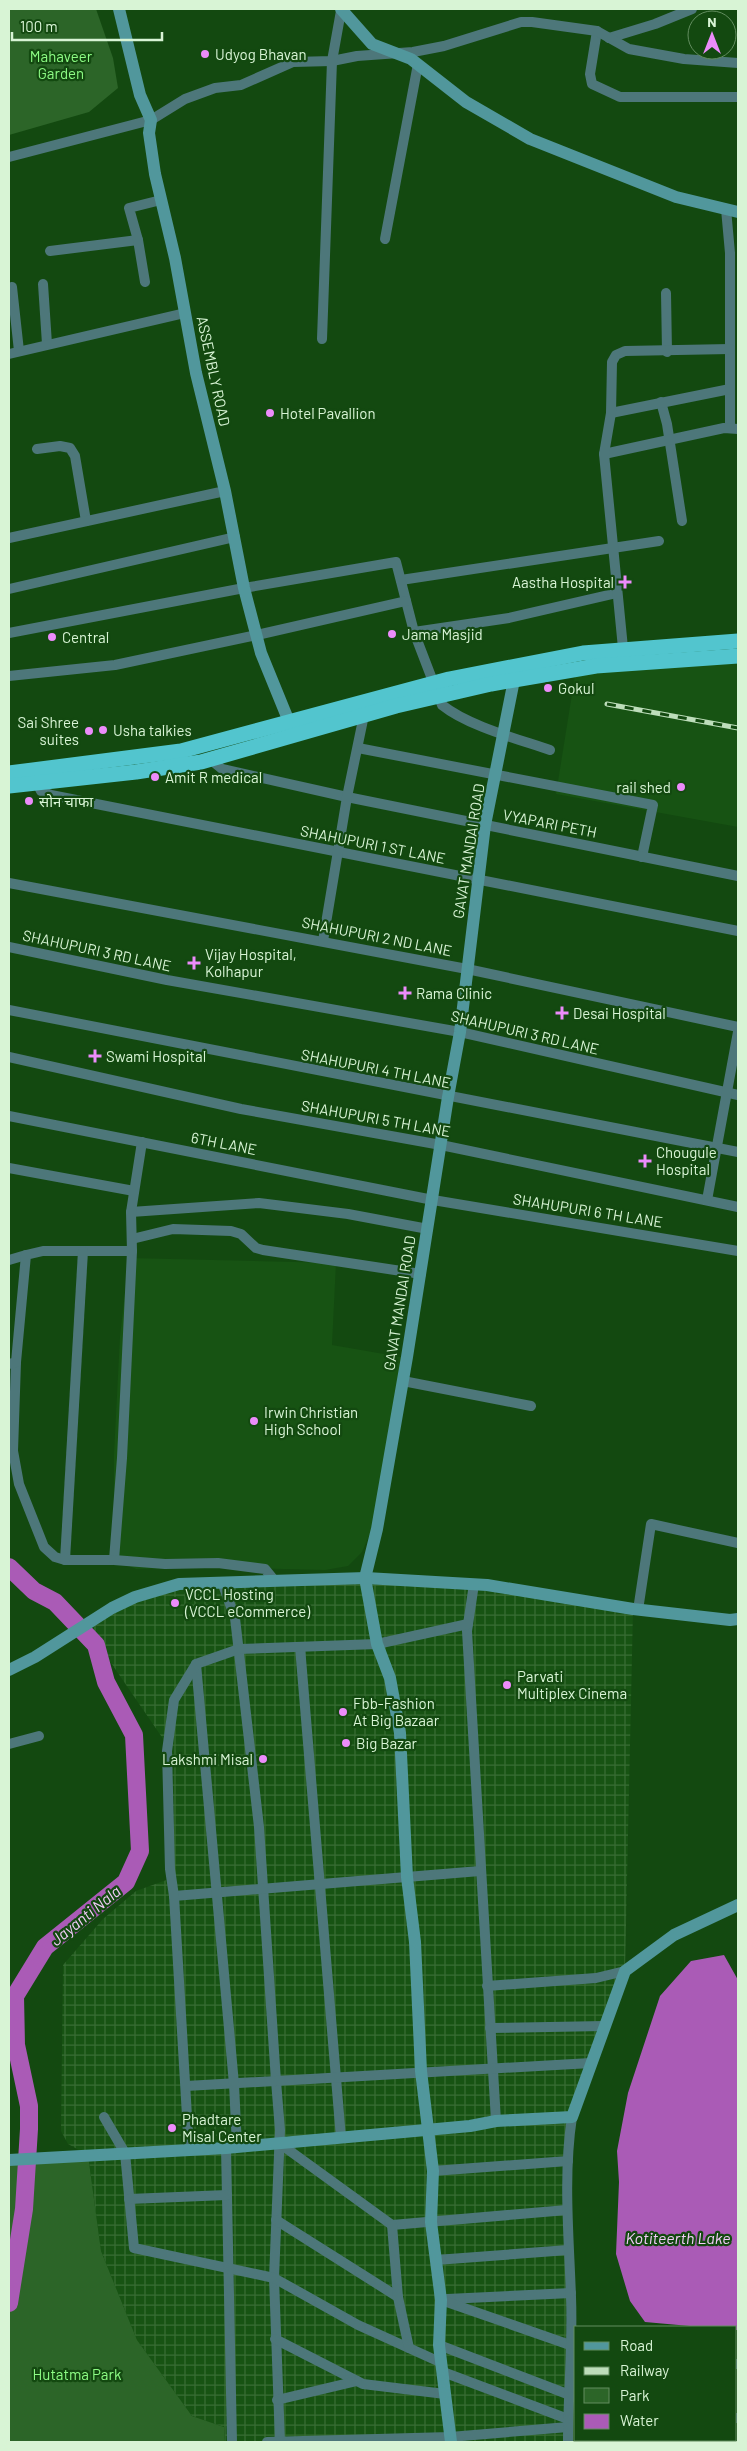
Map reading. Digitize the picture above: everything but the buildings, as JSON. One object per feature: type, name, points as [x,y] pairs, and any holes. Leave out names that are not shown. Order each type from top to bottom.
[{"type":"highway","points":[[9,786],[136,772],[211,760],[293,730],[436,690],[583,653],[622,648],[738,641]]},
{"type":"highway","points":[[9,774],[181,751],[293,730],[364,715],[436,690],[514,680],[596,666],[738,656]]},
{"type":"highway","points":[[9,782],[9,791]]},
{"type":"street","name":"ASSEMBLY ROAD","points":[[119,9],[140,95],[151,120],[149,133],[161,200],[196,373],[225,491],[244,588],[258,635],[261,653],[293,730]]},
{"type":"street","points":[[609,38],[656,24],[692,9]]},
{"type":"street","points":[[341,10],[372,44],[402,53],[466,102],[530,139],[676,197],[732,210],[730,253],[730,389],[734,429],[604,454]]},
{"type":"street","points":[[322,339],[332,61],[341,10]]},
{"type":"street","points":[[9,156],[151,120],[185,99],[215,88],[241,86],[294,62],[332,61],[357,56],[402,53],[444,46],[520,22],[597,31],[629,49],[684,59],[738,63]]},
{"type":"street","points":[[597,31],[590,74],[592,84],[620,97],[738,98]]},
{"type":"street","points":[[385,239],[418,64]]},
{"type":"street","points":[[145,282],[138,240],[129,208],[161,200]]},
{"type":"street","points":[[50,251],[138,240]]},
{"type":"street","points":[[43,284],[47,344]]},
{"type":"street","points":[[12,287],[14,352],[185,313]]},
{"type":"street","points":[[666,293],[667,352]]},
{"type":"street","points":[[622,648],[604,454],[611,413],[612,362],[616,355],[625,351],[667,352],[730,349]]},
{"type":"street","points":[[611,413],[730,389]]},
{"type":"street","points":[[661,402],[670,440],[682,521]]},
{"type":"street","points":[[38,449],[60,446],[70,448],[75,456],[86,521]]},
{"type":"street","points":[[9,538],[225,491]]},
{"type":"street","points":[[9,589],[235,537]]},
{"type":"street","points":[[401,580],[659,540]]},
{"type":"street","points":[[9,633],[244,588],[396,562],[414,632],[442,705],[451,712],[504,735],[550,750]]},
{"type":"street","points":[[414,632],[509,618],[617,593]]},
{"type":"street","points":[[9,676],[115,665],[406,601]]},
{"type":"street","name":"GAVAT MANDAI ROAD","points":[[365,1578],[377,1529],[421,1274],[448,1097],[460,1032],[480,880],[485,825],[497,774],[514,680]]},
{"type":"street","points":[[323,941],[347,797],[364,715]]},
{"type":"street","points":[[358,748],[653,805],[642,857]]},
{"type":"street","name":"VYAPARI PETH","points":[[211,760],[222,769],[347,797],[738,876]]},
{"type":"street","name":"SHAHUPURI 1 ST LANE","points":[[37,783],[41,791],[51,795],[738,931]]},
{"type":"street","name":"SHAHUPURI 2 ND LANE","points":[[9,883],[467,969],[738,1027]]},
{"type":"street","name":"SHAHUPURI 3 RD LANE","points":[[9,947],[167,980],[460,1032],[738,1095]]},
{"type":"street","name":"SHAHUPURI 4 TH LANE","points":[[9,1010],[738,1152]]},
{"type":"street","points":[[707,1200],[738,1032]]},
{"type":"street","name":"SHAHUPURI 5 TH LANE","points":[[9,1057],[241,1109],[441,1145],[738,1207]]},
{"type":"street","name":"6TH LANE","points":[[9,1116],[433,1200]]},
{"type":"street","points":[[114,1560],[122,1458],[132,1251],[131,1212],[142,1142]]},
{"type":"street","points":[[9,1168],[134,1192]]},
{"type":"street","name":"SHAHUPURI 6 TH LANE","points":[[433,1200],[738,1251]]},
{"type":"street","points":[[131,1212],[259,1203],[340,1213],[428,1229]]},
{"type":"street","points":[[132,1233],[173,1229],[231,1231],[242,1234],[256,1248],[263,1250],[421,1274]]},
{"type":"street","points":[[9,1260],[43,1251],[132,1251]]},
{"type":"street","points":[[65,1560],[83,1251]]},
{"type":"street","points":[[26,1255],[12,1363],[12,1451],[19,1484],[44,1547],[55,1557],[65,1560],[114,1560],[165,1564],[218,1563],[265,1569],[274,1580]]},
{"type":"street","points":[[403,1381],[531,1406]]},
{"type":"street","points":[[638,1610],[651,1524],[738,1543]]},
{"type":"street","points":[[365,1578],[377,1644],[390,1678],[400,1733],[407,1876],[415,1942],[421,2071],[433,2171],[431,2222],[441,2300],[440,2345],[451,2440]]},
{"type":"street","points":[[9,1670],[23,1664],[112,1608],[136,1597],[177,1584],[365,1578],[474,1584],[638,1610],[736,1621]]},
{"type":"street","points":[[222,1582],[235,1618],[259,1827],[279,2143],[274,2278],[280,2442]]},
{"type":"street","points":[[474,1584],[468,1624],[480,1871],[496,2121]]},
{"type":"street","points":[[189,2150],[174,1896],[170,1869],[167,1751],[174,1700],[196,1664],[239,1649],[377,1644],[468,1624]]},
{"type":"street","points":[[300,1647],[341,2138]]},
{"type":"street","points":[[196,1664],[234,2084],[232,2148],[227,2195],[232,2442]]},
{"type":"street","points":[[9,1744],[39,1736]]},
{"type":"street","points":[[174,1896],[480,1871]]},
{"type":"street","points":[[487,1986],[596,1978],[625,1971],[674,1935],[738,1905]]},
{"type":"street","points":[[568,2442],[568,2423],[572,2396],[572,2340],[567,2210],[568,2161],[572,2117],[590,2063],[625,1971]]},
{"type":"street","points":[[490,2028],[604,2026]]},
{"type":"street","points":[[186,2086],[421,2071],[590,2063]]},
{"type":"street","points":[[104,2117],[125,2153],[134,2248],[274,2278],[358,2325],[409,2348],[442,2368],[568,2423]]},
{"type":"street","points":[[9,2160],[232,2148],[428,2130],[496,2121],[572,2117]]},
{"type":"street","points":[[279,2143],[392,2226],[567,2210]]},
{"type":"street","points":[[433,2171],[568,2161]]},
{"type":"street","points":[[129,2199],[227,2195]]},
{"type":"street","points":[[276,2220],[398,2297]]},
{"type":"street","points":[[392,2226],[398,2297],[409,2348]]},
{"type":"street","points":[[436,2260],[568,2250]]},
{"type":"street","points":[[441,2300],[571,2293]]},
{"type":"street","points":[[441,2300],[572,2340]]},
{"type":"street","points":[[275,2339],[363,2384],[445,2394]]},
{"type":"street","points":[[440,2345],[572,2396]]},
{"type":"street","points":[[277,2400],[357,2381]]},
{"type":"street","points":[[267,2442],[451,2440],[568,2423]]},
{"type":"shaded area","points":[[738,656],[738,827],[556,794],[576,669]]},
{"type":"shaded area","name":"Irwin Christian High School","points":[[129,1258],[336,1263],[332,1345],[407,1358],[372,1529],[362,1552],[348,1566],[325,1570],[202,1567],[136,1569],[114,1559],[114,1454],[120,1336]]},
{"type":"shaded area","points":[[208,1583],[487,1585],[633,1609],[625,1971],[572,2117],[568,2442],[225,2442],[224,2427],[192,2416],[137,2340],[101,2251],[88,2155],[68,2144],[61,2131],[63,1965],[103,1919],[136,1891],[172,1878],[168,1746],[85,1625],[125,1601]]},
{"type":"green space","name":"Mahaveer Garden","points":[[9,9],[96,9],[113,58],[118,88],[89,112],[9,135]]},
{"type":"green space","name":"Hutatma Park","points":[[88,2155],[101,2251],[137,2340],[192,2416],[224,2427],[225,2442],[9,2442],[9,2160]]},
{"type":"water","name":"Kotiteerth Lake","points":[[724,1955],[738,1980],[738,2330],[737,2326],[690,2326],[645,2322],[630,2301],[616,2254],[619,2182],[617,2151],[628,2093],[660,1996],[691,1961]]},
{"type":"waterway","name":"Jayanti Nala","points":[[9,1567],[34,1591],[55,1602],[96,1645],[106,1682],[134,1735],[140,1851],[126,1882],[45,1947],[15,1996],[16,2045],[29,2106],[29,2129],[24,2209],[9,2303]]},
{"type":"railway","points":[[607,704],[738,728]]},
{"type":"place","name":"Udyog Bhavan","points":[[205,54]]},
{"type":"place","name":"Hotel Pavallion","points":[[270,413]]},
{"type":"place","name":"Aastha Hospital","points":[[625,582]]},
{"type":"place","name":"Jama Masjid","points":[[392,634]]},
{"type":"place","name":"Central","points":[[52,637]]},
{"type":"place","name":"Gokul","points":[[548,688]]},
{"type":"place","name":"Usha talkies","points":[[103,730]]},
{"type":"place","name":"Sai Shree suites","points":[[89,731]]},
{"type":"place","name":"Amit R medical","points":[[155,777]]},
{"type":"place","name":"rail shed","points":[[681,787]]},
{"type":"place","name":"सोन चाफा","points":[[29,801]]},
{"type":"place","name":"Vijay Hospital, Kolhapur","points":[[194,963]]},
{"type":"place","name":"Rama Clinic","points":[[405,993]]},
{"type":"place","name":"Desai Hospital","points":[[562,1013]]},
{"type":"place","name":"Swami Hospital","points":[[95,1056]]},
{"type":"place","name":"Chougule Hospital","points":[[645,1161]]},
{"type":"place","name":"Irwin Christian High School","points":[[254,1421]]},
{"type":"place","name":"VCCL Hosting (VCCL eCommerce)","points":[[175,1603]]},
{"type":"place","name":"Parvati Multiplex Cinema","points":[[507,1685]]},
{"type":"place","name":"Fbb-Fashion At Big Bazaar","points":[[343,1712]]},
{"type":"place","name":"Big Bazar","points":[[346,1743]]},
{"type":"place","name":"Lakshmi Misal","points":[[263,1759]]},
{"type":"place","name":"Phadtare Misal Center","points":[[172,2128]]}]
